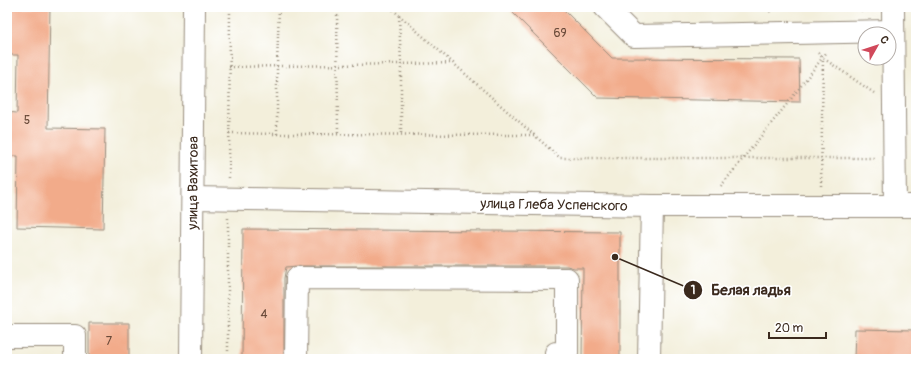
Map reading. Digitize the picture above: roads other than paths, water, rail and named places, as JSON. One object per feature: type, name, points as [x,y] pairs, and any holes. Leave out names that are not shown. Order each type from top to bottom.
[{"type":"street","name":"улица Вахитова","points":[[191,359],[194,7]]},
{"type":"street","points":[[606,7],[634,36],[857,32]]},
{"type":"street","points":[[893,7],[893,26]]},
{"type":"street","points":[[893,66],[895,158],[906,206]]},
{"type":"street","name":"улица Глеба Успенского","points":[[193,198],[652,206],[906,206]]},
{"type":"street","points":[[650,359],[652,206]]},
{"type":"street","points":[[296,359],[296,278],[567,279],[567,353],[556,354],[556,359]]},
{"type":"street","points":[[7,336],[75,336],[75,359]]},
{"type":"place","name":"Белая ладья","points":[[615,257]]}]
